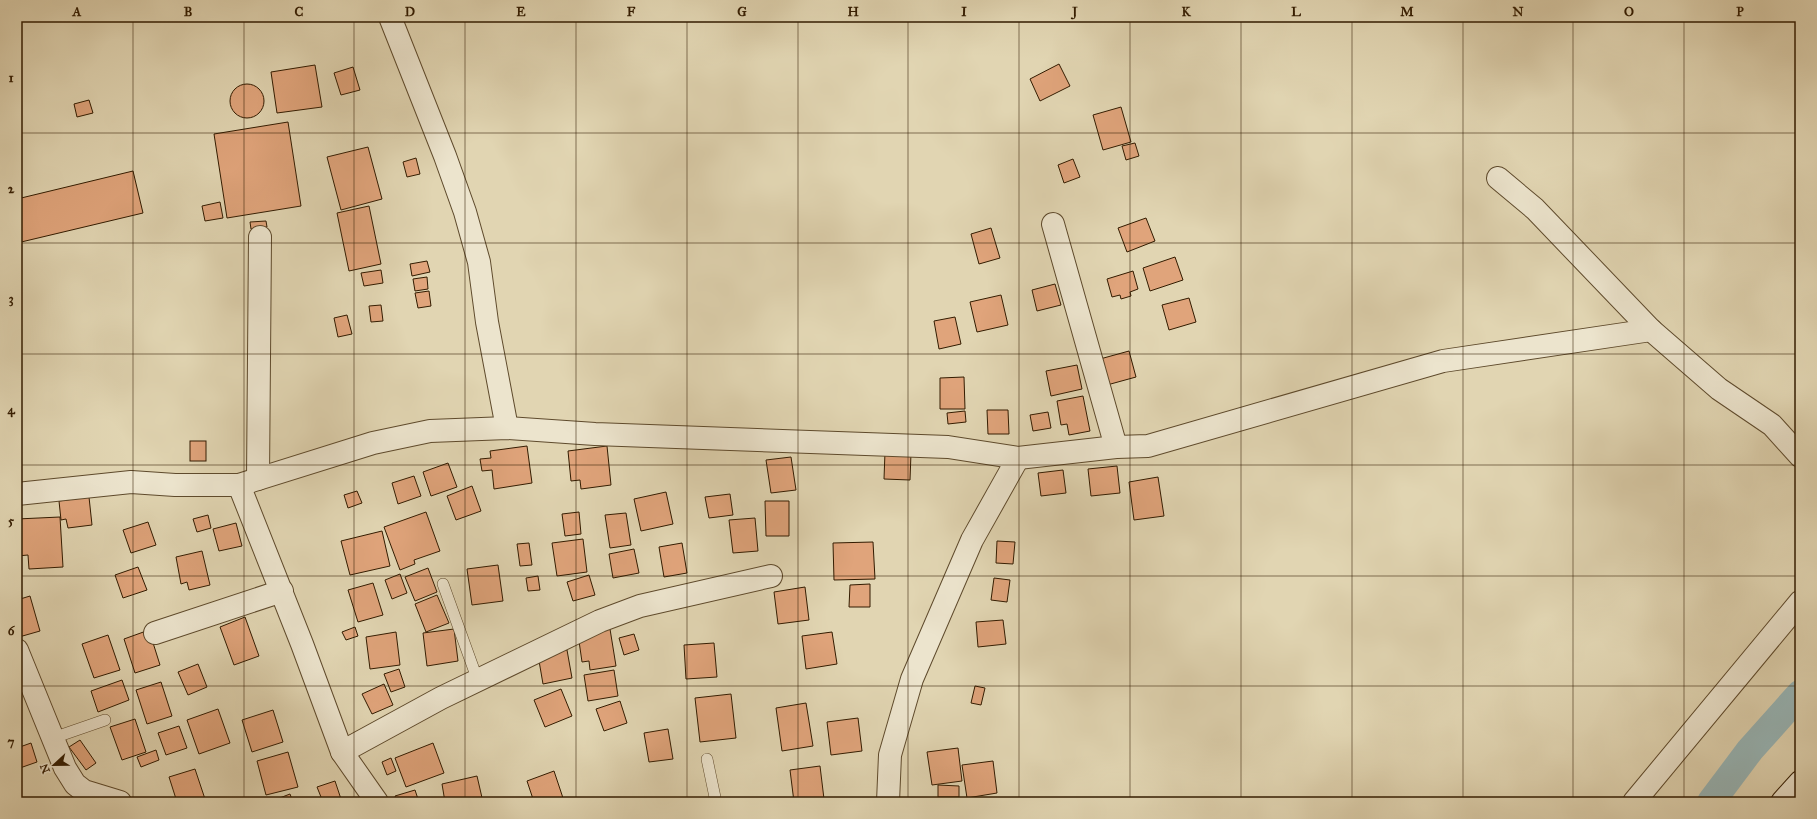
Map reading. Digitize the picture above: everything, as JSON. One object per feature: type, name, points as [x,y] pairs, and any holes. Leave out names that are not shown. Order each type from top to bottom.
[{"type":"street","points":[[390,17],[445,156],[465,212],[479,262],[487,322],[507,428]]},
{"type":"street","points":[[1498,178],[1535,209],[1651,330],[1719,388],[1772,425],[1800,456]]},
{"type":"street","points":[[1053,224],[1116,447]]},
{"type":"street","points":[[260,237],[249,482],[282,591],[342,752],[377,802]]},
{"type":"street","points":[[17,494],[131,482],[175,485],[249,482],[373,443],[430,431],[507,428],[594,434],[948,447],[1018,458],[1116,447],[1148,446],[1443,361],[1651,330]]},
{"type":"street","points":[[888,802],[890,755],[912,679],[972,540],[1018,458]]},
{"type":"street","points":[[342,752],[441,698],[600,621],[640,606],[770,576]]},
{"type":"street","points":[[155,633],[282,591]]},
{"type":"street","points":[[1634,802],[1800,602]]},
{"type":"street","points":[[17,650],[65,768],[75,784],[84,791],[120,802]]},
{"type":"street","points":[[1782,802],[1800,782]]},
{"type":"lane","points":[[443,584],[478,681]]},
{"type":"lane","points":[[53,738],[105,720]]},
{"type":"lane","points":[[707,759],[716,802]]},
{"type":"building","points":[[1059,64],[1070,86],[1040,101],[1030,79]]},
{"type":"building","points":[[315,65],[322,107],[277,113],[271,72]]},
{"type":"building","points":[[353,67],[360,90],[341,95],[334,73]]},
{"type":"building","points":[[244,84],[250,84],[254,85],[261,91],[264,101],[263,108],[257,115],[250,118],[244,118],[240,117],[233,111],[230,104],[230,98],[231,94],[237,87]]},
{"type":"building","points":[[89,100],[93,113],[77,117],[74,104]]},
{"type":"building","points":[[1121,107],[1131,142],[1103,150],[1093,115]]},
{"type":"building","points":[[288,122],[301,206],[227,218],[214,134]]},
{"type":"building","points":[[1135,143],[1139,156],[1126,160],[1122,146]]},
{"type":"building","points":[[368,147],[382,199],[341,210],[327,157]]},
{"type":"building","points":[[416,158],[420,174],[407,177],[403,162]]},
{"type":"building","points":[[1073,159],[1080,177],[1064,183],[1058,165]]},
{"type":"building","points":[[133,171],[143,213],[17,243],[17,199]]},
{"type":"building","points":[[220,202],[223,218],[205,221],[202,206]]},
{"type":"building","points":[[369,206],[381,264],[349,271],[337,213]]},
{"type":"building","points":[[1146,218],[1155,241],[1127,252],[1118,228]]},
{"type":"building","points":[[266,221],[267,227],[251,229],[250,222]]},
{"type":"building","points":[[991,228],[1000,258],[979,264],[971,234]]},
{"type":"building","points":[[1175,257],[1183,280],[1150,291],[1143,268]]},
{"type":"building","points":[[427,261],[430,272],[412,276],[410,264]]},
{"type":"building","points":[[381,270],[383,283],[364,286],[361,273]]},
{"type":"building","points":[[1133,271],[1138,289],[1130,292],[1131,296],[1121,299],[1120,295],[1112,297],[1107,279]]},
{"type":"building","points":[[427,277],[428,289],[415,291],[413,279]]},
{"type":"building","points":[[1055,284],[1061,305],[1037,311],[1032,290]]},
{"type":"building","points":[[429,291],[431,306],[418,308],[415,293]]},
{"type":"building","points":[[1001,295],[1008,325],[977,332],[970,302]]},
{"type":"building","points":[[1189,298],[1196,322],[1169,330],[1162,305]]},
{"type":"building","points":[[381,305],[383,321],[371,322],[369,306]]},
{"type":"building","points":[[347,315],[352,334],[338,337],[334,318]]},
{"type":"building","points":[[955,317],[961,344],[939,349],[934,321]]},
{"type":"building","points":[[1129,351],[1136,377],[1107,385],[1100,359]]},
{"type":"building","points":[[1077,365],[1082,389],[1051,396],[1046,371]]},
{"type":"building","points":[[964,377],[965,409],[940,409],[940,378]]},
{"type":"building","points":[[1083,396],[1090,431],[1069,435],[1067,424],[1061,425],[1057,401]]},
{"type":"building","points":[[987,410],[1008,410],[1009,434],[988,434]]},
{"type":"building","points":[[965,411],[966,422],[948,424],[947,413]]},
{"type":"building","points":[[1048,412],[1051,428],[1033,431],[1030,415]]},
{"type":"building","points":[[190,441],[206,441],[206,461],[190,461]]},
{"type":"building","points":[[527,446],[532,483],[494,489],[492,470],[482,471],[480,459],[491,458],[490,451]]},
{"type":"building","points":[[607,446],[611,485],[581,489],[580,480],[571,481],[568,451]]},
{"type":"building","points":[[885,452],[911,453],[910,480],[884,479]]},
{"type":"building","points":[[791,457],[796,490],[771,493],[766,460]]},
{"type":"building","points":[[448,463],[457,487],[431,496],[423,472]]},
{"type":"building","points":[[1117,466],[1120,493],[1091,496],[1088,469]]},
{"type":"building","points":[[1063,470],[1066,493],[1041,496],[1038,473]]},
{"type":"building","points":[[414,476],[421,496],[398,504],[392,483]]},
{"type":"building","points":[[1158,477],[1164,516],[1134,520],[1129,482]]},
{"type":"building","points":[[472,486],[481,511],[456,520],[447,496]]},
{"type":"building","points":[[357,491],[362,503],[348,508],[344,495]]},
{"type":"building","points":[[666,492],[673,524],[641,531],[634,499]]},
{"type":"building","points":[[730,494],[733,515],[709,518],[705,497]]},
{"type":"building","points":[[89,497],[92,525],[68,528],[66,519],[61,520],[59,501]]},
{"type":"building","points":[[765,501],[789,501],[789,536],[766,536]]},
{"type":"building","points":[[426,512],[440,551],[414,560],[415,564],[400,570],[384,527]]},
{"type":"building","points":[[579,512],[581,534],[565,536],[562,514]]},
{"type":"building","points":[[626,513],[631,545],[610,548],[605,515]]},
{"type":"building","points":[[208,515],[211,528],[197,532],[193,519]]},
{"type":"building","points":[[60,517],[63,567],[29,569],[28,555],[17,556],[17,519]]},
{"type":"building","points":[[755,518],[758,551],[733,553],[729,520]]},
{"type":"building","points":[[148,522],[156,545],[131,553],[123,530]]},
{"type":"building","points":[[236,523],[242,546],[219,551],[213,529]]},
{"type":"building","points":[[382,531],[390,566],[350,575],[341,541]]},
{"type":"building","points":[[583,539],[587,572],[557,576],[552,543]]},
{"type":"building","points":[[997,541],[1015,542],[1013,564],[996,563]]},
{"type":"building","points":[[873,542],[875,579],[834,580],[833,543]]},
{"type":"building","points":[[529,543],[532,565],[520,566],[517,544]]},
{"type":"building","points":[[682,543],[687,573],[664,577],[659,547]]},
{"type":"building","points":[[634,549],[639,573],[613,578],[609,554]]},
{"type":"building","points":[[202,551],[210,585],[189,590],[187,582],[181,584],[176,557]]},
{"type":"building","points":[[498,565],[503,601],[472,605],[467,569]]},
{"type":"building","points":[[138,567],[147,590],[123,598],[115,575]]},
{"type":"building","points":[[428,568],[437,592],[415,601],[405,577]]},
{"type":"building","points":[[400,574],[407,593],[392,599],[385,580]]},
{"type":"building","points":[[589,575],[595,595],[573,601],[567,582]]},
{"type":"building","points":[[538,576],[540,590],[528,591],[526,578]]},
{"type":"building","points":[[994,578],[1010,580],[1007,602],[991,600]]},
{"type":"building","points":[[373,583],[383,615],[358,622],[348,590]]},
{"type":"building","points":[[870,584],[870,607],[849,607],[850,585]]},
{"type":"building","points":[[805,587],[809,620],[778,624],[774,592]]},
{"type":"building","points":[[437,595],[449,623],[426,632],[415,604]]},
{"type":"building","points":[[30,596],[40,631],[19,637],[17,631],[17,600]]},
{"type":"building","points":[[245,617],[259,656],[234,665],[220,627]]},
{"type":"building","points":[[1003,620],[1006,644],[978,647],[976,622]]},
{"type":"building","points":[[355,627],[358,636],[346,640],[342,632]]},
{"type":"building","points":[[454,629],[458,661],[427,666],[423,633]]},
{"type":"building","points":[[610,629],[616,666],[590,670],[589,661],[582,662],[578,634]]},
{"type":"building","points":[[149,630],[160,665],[135,673],[124,639]]},
{"type":"building","points":[[396,632],[400,665],[370,669],[366,637]]},
{"type":"building","points":[[832,632],[837,664],[806,669],[802,636]]},
{"type":"building","points":[[634,634],[639,650],[624,655],[619,638]]},
{"type":"building","points":[[108,635],[120,670],[94,678],[82,644]]},
{"type":"building","points":[[714,643],[717,677],[686,679],[684,645]]},
{"type":"building","points":[[567,650],[572,678],[543,684],[538,655]]},
{"type":"building","points":[[198,664],[207,687],[188,695],[178,672]]},
{"type":"building","points":[[399,669],[405,687],[391,692],[384,674]]},
{"type":"building","points":[[614,670],[618,696],[588,701],[584,675]]},
{"type":"building","points":[[122,680],[129,700],[98,712],[91,691]]},
{"type":"building","points":[[161,682],[172,716],[147,724],[136,690]]},
{"type":"building","points":[[384,684],[393,705],[372,714],[362,694]]},
{"type":"building","points":[[975,686],[985,688],[981,705],[971,703]]},
{"type":"building","points":[[561,689],[572,716],[545,727],[534,700]]},
{"type":"building","points":[[731,694],[736,738],[700,742],[695,698]]},
{"type":"building","points":[[620,701],[627,723],[604,731],[596,709]]},
{"type":"building","points":[[806,703],[813,746],[782,751],[776,708]]},
{"type":"building","points":[[218,709],[230,743],[199,754],[187,720]]},
{"type":"building","points":[[273,710],[283,742],[252,752],[242,720]]},
{"type":"building","points":[[858,718],[862,751],[831,755],[827,722]]},
{"type":"building","points":[[135,719],[146,752],[122,760],[110,727]]},
{"type":"building","points":[[179,726],[187,748],[166,755],[158,733]]},
{"type":"building","points":[[668,729],[673,759],[649,762],[644,733]]},
{"type":"building","points":[[80,740],[96,763],[86,770],[69,747]]},
{"type":"building","points":[[31,743],[37,762],[17,769],[17,748]]},
{"type":"building","points":[[433,743],[444,773],[406,787],[395,758]]},
{"type":"building","points":[[958,748],[962,781],[932,785],[927,752]]},
{"type":"building","points":[[156,750],[159,760],[141,767],[137,757]]},
{"type":"building","points":[[288,752],[298,787],[266,795],[257,761]]},
{"type":"building","points":[[391,758],[396,771],[387,775],[382,762]]},
{"type":"building","points":[[993,761],[997,793],[967,798],[962,765]]},
{"type":"building","points":[[820,766],[824,799],[794,802],[790,770]]},
{"type":"building","points":[[195,769],[206,802],[177,802],[169,777]]},
{"type":"building","points":[[554,771],[564,801],[534,802],[527,781]]},
{"type":"building","points":[[477,776],[483,802],[445,802],[442,784]]},
{"type":"building","points":[[335,781],[342,802],[323,802],[317,787]]},
{"type":"building","points":[[938,785],[959,786],[959,797],[938,797]]},
{"type":"building","points":[[415,790],[419,802],[397,802],[395,796]]},
{"type":"building","points":[[290,794],[293,802],[278,802],[277,799]]},
{"type":"waterway","points":[[1711,802],[1750,750],[1800,694]]}]
